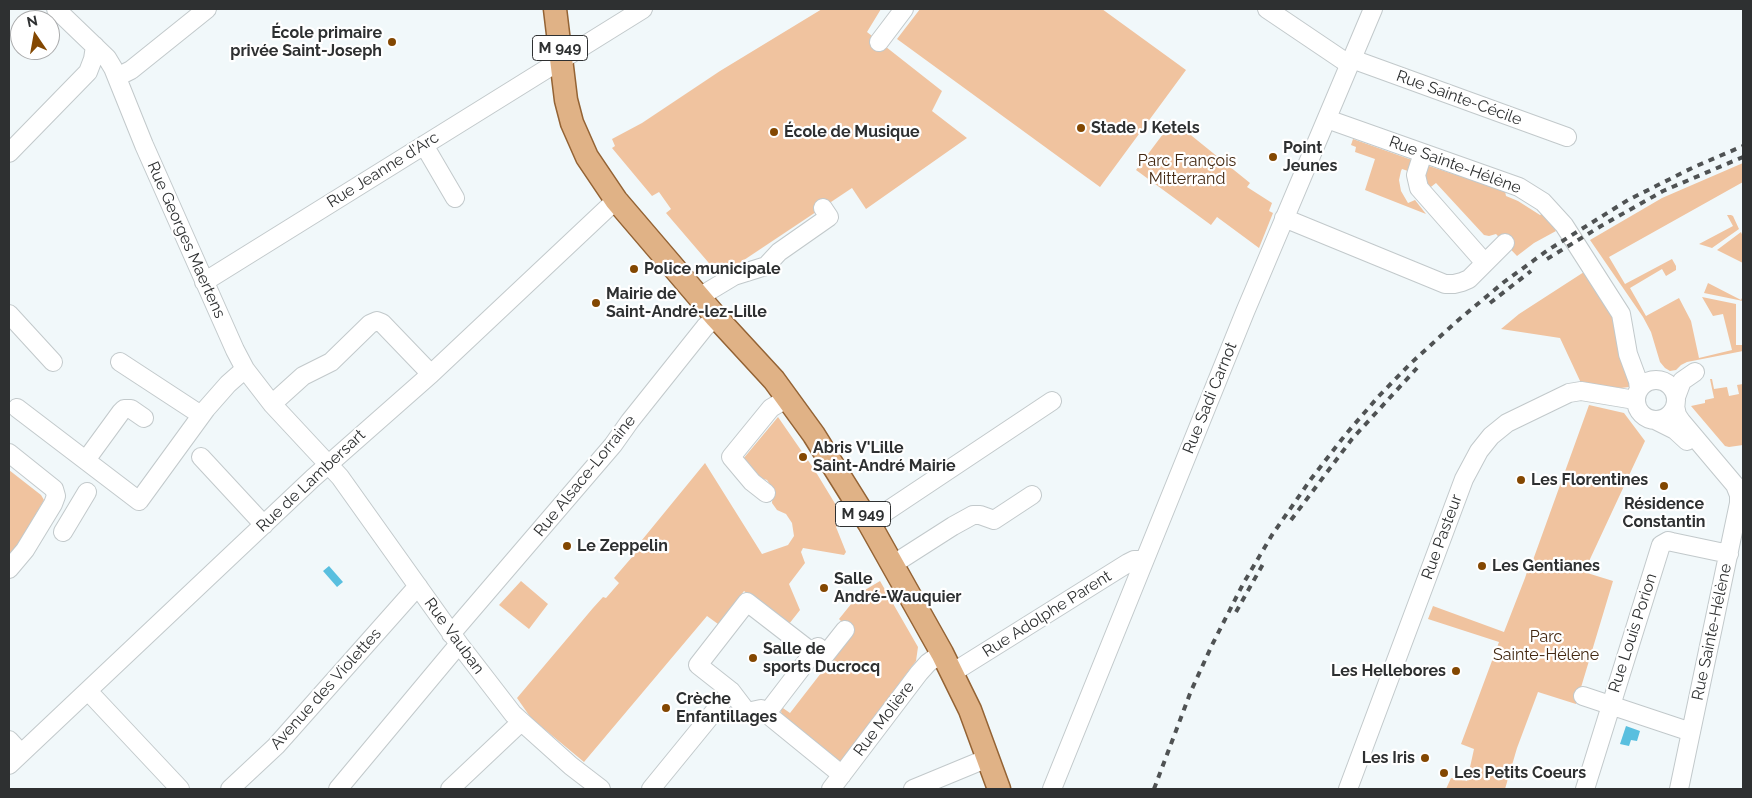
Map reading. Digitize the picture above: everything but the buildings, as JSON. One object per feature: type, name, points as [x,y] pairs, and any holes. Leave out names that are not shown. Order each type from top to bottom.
[{"type":"main road","name":"M 949","points":[[556,9],[558,61],[572,123],[594,169],[616,200],[703,295],[723,325],[788,398],[814,435],[869,523],[942,653],[970,710],[984,760],[998,789]]},
{"type":"street","name":"Rue Georges Maertens","points":[[56,9],[111,64],[138,131],[244,369],[272,404],[329,464]]},
{"type":"street","points":[[88,72],[117,77],[131,70],[207,9]]},
{"type":"street","points":[[547,9],[551,41],[558,61]]},
{"type":"street","name":"Rue Jeanne d'Arc","points":[[204,282],[643,9]]},
{"type":"street","points":[[879,42],[904,9]]},
{"type":"street","name":"Rue Sainte-Cécile","points":[[1267,9],[1351,62],[1566,137]]},
{"type":"street","name":"Rue Sadi Carnot","points":[[1052,789],[1244,312],[1372,9]]},
{"type":"street","points":[[9,153],[88,72],[95,46]]},
{"type":"street","name":"Rue Sainte-Hélène","points":[[1327,119],[1519,187],[1543,202],[1564,226],[1616,305],[1624,322],[1628,354],[1637,378],[1637,395]]},
{"type":"street","points":[[424,145],[455,198]]},
{"type":"street","points":[[1423,152],[1416,175],[1419,188],[1485,263]]},
{"type":"street","points":[[594,169],[638,212],[703,295],[734,276],[766,266],[779,252],[829,216],[823,208]]},
{"type":"street","name":"Rue de Lambersart","points":[[15,759],[329,464],[431,374],[616,200]]},
{"type":"street","points":[[1284,218],[1445,284],[1454,284],[1469,279],[1505,243]]},
{"type":"street","points":[[9,314],[53,362]]},
{"type":"street","points":[[272,404],[303,376],[330,362],[370,324],[377,321],[382,323],[431,374]]},
{"type":"street","name":"Rue Alsace-Lorraine","points":[[338,789],[455,639],[705,327],[723,325]]},
{"type":"street","name":"Rue Sainte-Hélène","points":[[1626,335],[1638,362],[1648,374],[1660,381]]},
{"type":"street","points":[[120,362],[201,415]]},
{"type":"street","points":[[17,408],[139,501],[201,415],[244,369]]},
{"type":"street","points":[[1695,372],[1682,381],[1676,401],[1668,416],[1657,421],[1643,416],[1637,409],[1637,395],[1648,382],[1660,381],[1672,380],[1695,372]]},
{"type":"street","points":[[1660,381],[1672,389],[1676,401]]},
{"type":"street","name":"Rue Pasteur","points":[[1348,789],[1464,479],[1479,451],[1507,423],[1568,393],[1581,391],[1637,395]]},
{"type":"street","points":[[766,493],[752,482],[732,457],[771,408],[788,398]]},
{"type":"street","points":[[869,523],[1052,401]]},
{"type":"street","name":"Rue Sainte-Hélène","points":[[1676,401],[1677,415],[1718,463],[1738,490],[1739,503],[1725,553],[1687,731],[1679,789]]},
{"type":"street","points":[[86,460],[124,409],[131,409],[144,418]]},
{"type":"street","name":"Rue Sainte-Hélène","points":[[1657,421],[1670,426],[1684,438],[1726,486],[1730,506],[1725,553]]},
{"type":"street","points":[[9,453],[54,489],[55,492],[53,504],[25,550],[9,569]]},
{"type":"street","points":[[201,457],[264,525]]},
{"type":"street","name":"Rue Vauban","points":[[329,464],[455,639],[521,722],[571,766],[601,789]]},
{"type":"street","points":[[55,492],[61,491],[84,497],[63,532]]},
{"type":"street","points":[[892,565],[973,515],[980,514],[994,520],[1032,495]]},
{"type":"street","name":"Rue Louis Porion","points":[[1585,789],[1661,545],[1668,541],[1725,553]]},
{"type":"street","name":"Rue Adolphe Parent","points":[[952,673],[1128,563],[1134,560],[1144,560]]},
{"type":"street","name":"Avenue des Violettes","points":[[230,789],[276,746],[418,586]]},
{"type":"street","points":[[814,653],[747,602],[698,665],[731,691],[747,712],[761,709],[767,714],[836,782]]},
{"type":"street","points":[[767,714],[818,647],[826,654],[845,630]]},
{"type":"street","points":[[942,653],[941,666],[962,706],[984,760],[990,789]]},
{"type":"street","name":"Rue Molière","points":[[836,782],[919,672],[942,653]]},
{"type":"street","points":[[88,691],[180,789]]},
{"type":"street","points":[[651,789],[731,691]]},
{"type":"street","points":[[1583,696],[1687,731]]},
{"type":"street","points":[[450,789],[521,722]]},
{"type":"street","name":"Rue Sainte-Hélène","points":[[1670,789],[1687,731]]},
{"type":"street","points":[[9,740],[15,759]]},
{"type":"street","points":[[913,789],[984,760]]},
{"type":"green space","points":[[822,9],[881,9],[867,32],[942,91],[932,111],[967,138],[866,209],[852,188],[720,276],[666,213],[671,209],[659,192],[652,196],[612,148],[615,146],[612,139],[642,123],[720,71]]},
{"type":"green space","name":"Stade J Ketels","points":[[920,9],[1102,9],[1186,70],[1100,187],[897,39]]},
{"type":"green space","name":"Parc François Mitterrand","points":[[1171,119],[1250,183],[1247,187],[1272,203],[1269,211],[1273,213],[1259,248],[1217,217],[1211,225],[1136,170],[1163,134]]},
{"type":"green space","points":[[1353,139],[1412,160],[1408,171],[1402,169],[1401,171],[1399,180],[1401,191],[1408,203],[1415,200],[1426,214],[1365,190],[1375,159],[1355,152],[1356,147],[1351,145]]},
{"type":"green space","points":[[1743,163],[1743,182],[1609,257],[1625,284],[1672,259],[1676,270],[1666,276],[1662,269],[1630,288],[1646,316],[1679,298],[1691,321],[1699,358],[1732,350],[1723,314],[1713,316],[1702,297],[1736,304],[1736,345],[1743,345],[1743,351],[1687,362],[1676,370],[1670,371],[1660,362],[1651,332],[1643,317],[1590,240],[1662,198]]},
{"type":"green space","points":[[1426,165],[1505,191],[1506,196],[1540,215],[1542,214],[1556,231],[1534,243],[1517,256],[1496,234],[1484,235],[1436,183],[1427,190],[1424,184]]},
{"type":"green space","points":[[1727,215],[1733,216],[1739,229],[1712,248],[1699,244],[1733,226]]},
{"type":"green space","points":[[1741,232],[1743,237],[1743,263],[1717,250]]},
{"type":"green space","points":[[1584,272],[1615,321],[1631,384],[1629,387],[1621,388],[1581,383],[1560,338],[1501,329],[1519,314]]},
{"type":"green space","points":[[1708,283],[1741,300],[1743,296],[1743,301],[1704,293]]},
{"type":"green space","points":[[1710,379],[1712,379],[1714,389],[1727,387],[1729,396],[1739,394],[1737,385],[1743,384],[1743,445],[1725,446],[1691,406],[1705,403],[1705,400],[1714,398]]},
{"type":"green space","name":"Parc Sainte-Hélène","points":[[1589,405],[1624,413],[1645,441],[1584,572],[1613,581],[1576,704],[1538,692],[1517,748],[1505,789],[1446,789],[1451,778],[1467,781],[1474,749],[1461,744],[1499,642],[1428,619],[1433,606],[1504,632],[1531,560],[1533,560]]},
{"type":"green space","points":[[778,417],[814,469],[845,520],[836,527],[846,552],[844,555],[803,548],[801,552],[805,563],[789,584],[800,610],[789,624],[744,591],[718,624],[707,616],[584,762],[531,718],[517,698],[593,608],[603,597],[606,598],[619,583],[614,578],[645,542],[642,540],[705,463],[762,554],[788,545],[794,536],[792,523],[786,514],[777,510],[772,503],[773,489],[767,480],[757,477],[743,459]]},
{"type":"green space","points":[[9,470],[41,495],[44,500],[15,550],[9,556]]},
{"type":"green space","points":[[521,581],[548,604],[529,629],[499,605]]},
{"type":"green space","points":[[880,581],[918,647],[916,661],[840,762],[782,716],[780,706],[790,713],[842,646],[850,630],[839,619],[860,593]]},
{"type":"water","points":[[329,566],[343,582],[337,587],[323,571]]},
{"type":"water","points":[[1626,726],[1640,731],[1637,741],[1631,740],[1629,746],[1620,744]]},
{"type":"railway","points":[[1154,789],[1191,691],[1243,584],[1272,535],[1311,479],[1378,397],[1410,364],[1456,322],[1504,282],[1548,250],[1628,200],[1694,167],[1743,146]]},
{"type":"railway","points":[[1547,259],[1663,191],[1743,157]]},
{"type":"railway","points":[[1490,303],[1531,271]]},
{"type":"railway","points":[[1291,520],[1352,439],[1417,368]]},
{"type":"railway","points":[[1236,612],[1263,564]]},
{"type":"place","name":"École primaire privée Saint-Joseph","points":[[392,42]]},
{"type":"place","name":"Stade J Ketels","points":[[1081,128]]},
{"type":"place","name":"École de Musique","points":[[774,132]]},
{"type":"place","name":"Point Jeunes","points":[[1273,157]]},
{"type":"place","name":"Police municipale","points":[[634,269]]},
{"type":"place","name":"Mairie de Saint-André-lez-Lille","points":[[596,303]]},
{"type":"place","name":"Abris V'Lille Saint-André Mairie","points":[[803,457]]},
{"type":"place","name":"Les Florentines","points":[[1521,480]]},
{"type":"place","name":"Résidence Constantin","points":[[1664,486]]},
{"type":"place","name":"Le Zeppelin","points":[[567,546]]},
{"type":"place","name":"Les Gentianes","points":[[1482,566]]},
{"type":"place","name":"Salle André-Wauquier","points":[[824,588]]},
{"type":"place","name":"Salle de sports Ducrocq","points":[[753,658]]},
{"type":"place","name":"Les Hellebores","points":[[1456,671]]},
{"type":"place","name":"Crèche Enfantillages","points":[[666,708]]},
{"type":"place","name":"Les Iris","points":[[1425,758]]},
{"type":"place","name":"Les Petits Coeurs","points":[[1444,773]]}]
